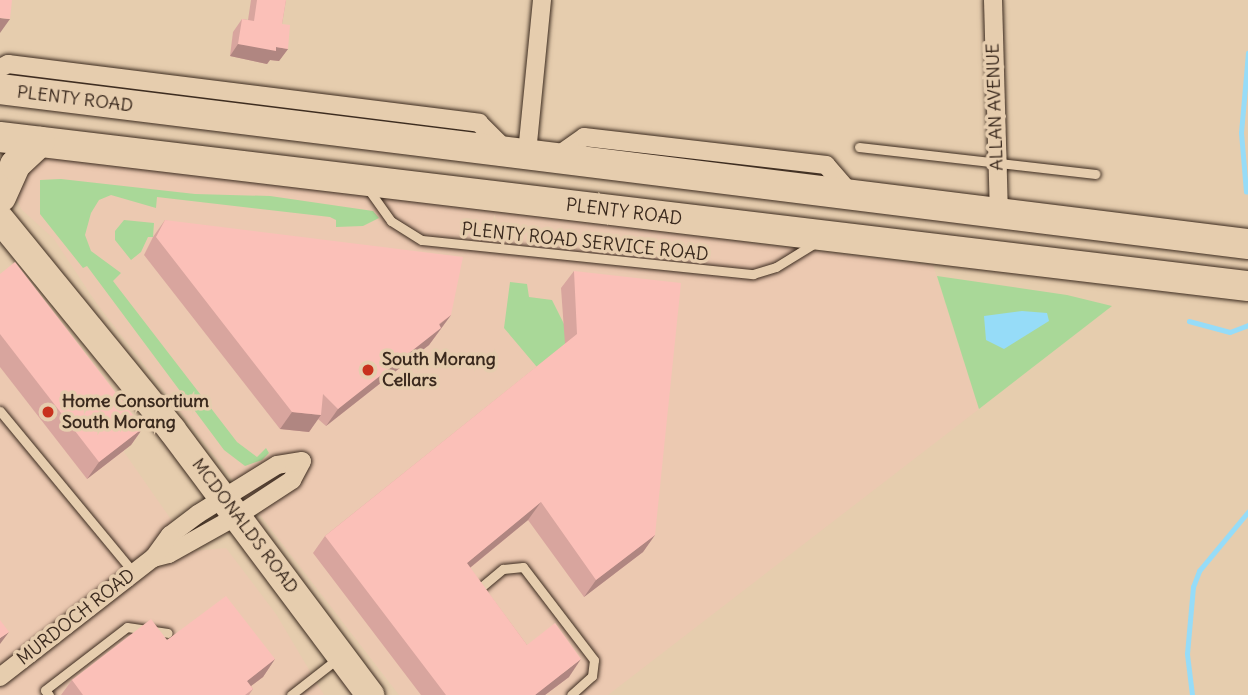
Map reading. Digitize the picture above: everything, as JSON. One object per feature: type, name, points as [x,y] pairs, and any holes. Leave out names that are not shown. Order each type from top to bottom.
[{"type":"highway","name":"PLENTY ROAD","points":[[0,89],[849,191],[999,214],[1248,244]]},
{"type":"highway","name":"PLENTY ROAD","points":[[0,137],[435,188],[823,238],[1248,286]]},
{"type":"highway","points":[[3,210],[15,165],[40,142]]},
{"type":"highway","points":[[435,188],[438,142]]},
{"type":"main road","name":"MCDONALDS ROAD","points":[[3,210],[231,507],[341,656],[365,693]]},
{"type":"street","points":[[517,152],[542,0]]},
{"type":"street","name":"ALLAN AVENUE","points":[[993,0],[999,214]]},
{"type":"street","name":"PLENTY ROAD","points":[[0,68],[8,64],[479,123],[517,152]]},
{"type":"street","name":"PLENTY ROAD","points":[[234,93],[275,123]]},
{"type":"street","name":"MURDOCH ROAD","points":[[0,677],[153,558],[170,535],[231,507]]},
{"type":"lane","points":[[859,147],[1095,174]]},
{"type":"lane","name":"PLENTY ROAD SERVICE ROAD","points":[[362,180],[391,221],[422,240],[683,269],[753,274],[776,267],[823,238]]},
{"type":"lane","points":[[0,411],[133,572]]},
{"type":"lane","points":[[480,587],[503,569],[523,568],[594,660],[592,676],[571,695]]},
{"type":"lane","points":[[49,695],[45,690],[127,627],[169,633]]},
{"type":"lane","points":[[291,695],[341,656]]},
{"type":"shaded area","points":[[51,157],[933,265],[979,409],[608,695],[399,695],[97,304],[54,239],[21,209],[15,192],[18,177],[38,159]]},
{"type":"shaded area","name":"Home Consortium South Morang","points":[[0,274],[193,551],[226,548],[276,614],[324,695],[0,695]]},
{"type":"green space","points":[[61,179],[195,194],[270,196],[373,211],[379,218],[363,226],[336,227],[336,220],[330,217],[157,197],[156,208],[111,195],[99,200],[91,213],[85,235],[91,251],[121,273],[113,281],[237,442],[257,457],[266,448],[269,453],[262,460],[245,466],[224,450],[87,266],[83,268],[40,214],[40,180]]},
{"type":"green space","points":[[124,220],[154,223],[153,237],[148,237],[141,252],[131,260],[115,240],[115,231]]},
{"type":"green space","points":[[937,276],[1067,295],[1112,306],[979,409]]},
{"type":"green space","points":[[510,282],[527,284],[529,297],[552,300],[568,332],[565,356],[542,373],[504,328]]},
{"type":"water","points":[[1022,311],[1047,313],[1049,321],[1004,349],[986,340],[984,316]]},
{"type":"building","points":[[0,0],[12,0],[10,19],[0,18]]},
{"type":"building","points":[[257,0],[286,0],[282,24],[290,25],[288,49],[276,47],[276,51],[238,44],[242,19],[254,21]]},
{"type":"building","points":[[165,220],[463,257],[451,315],[439,324],[441,328],[338,409],[323,394],[321,415],[292,412],[156,237]]},
{"type":"building","points":[[15,262],[143,428],[99,462],[0,334],[0,274]]},
{"type":"building","points":[[574,271],[681,283],[655,535],[596,580],[541,502],[467,563],[527,645],[555,623],[581,659],[535,695],[446,695],[325,536],[577,334]]},
{"type":"building","points":[[226,596],[275,659],[247,681],[253,689],[245,695],[83,695],[72,680],[151,619],[167,640]]},
{"type":"building","points":[[0,620],[9,632],[0,638]]},
{"type":"waterway","points":[[1246,192],[1241,133],[1248,53]]},
{"type":"waterway","points":[[1189,321],[1230,332],[1248,325]]},
{"type":"waterway","points":[[1192,695],[1187,654],[1193,587],[1199,571],[1248,512]]},
{"type":"place","name":"South Morang Cellars","points":[[368,370]]},
{"type":"place","name":"Home Consortium South Morang","points":[[48,412]]}]
